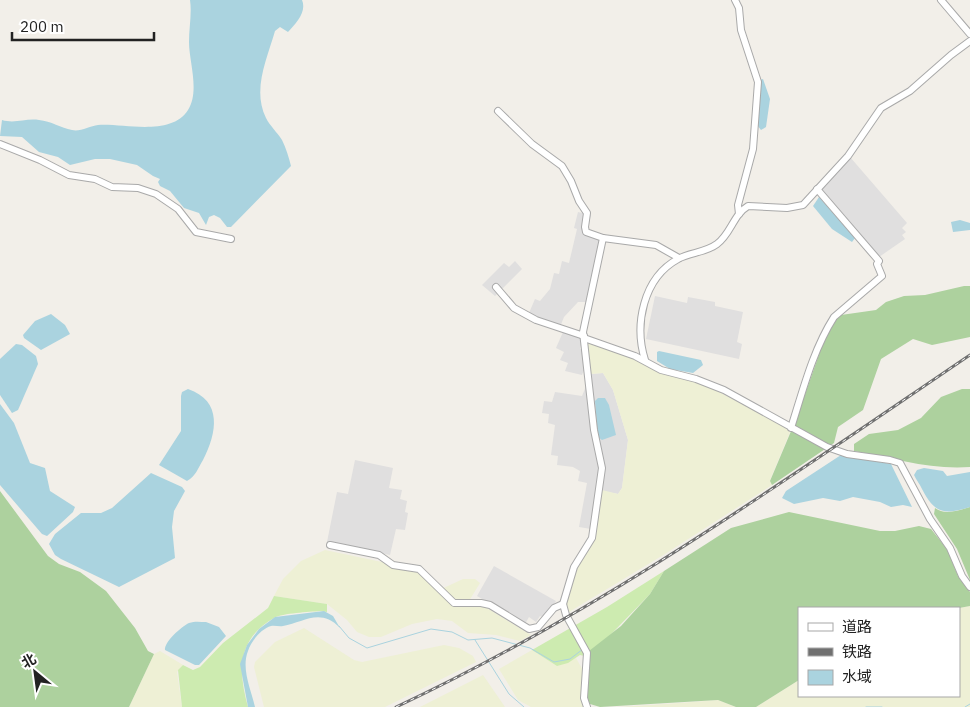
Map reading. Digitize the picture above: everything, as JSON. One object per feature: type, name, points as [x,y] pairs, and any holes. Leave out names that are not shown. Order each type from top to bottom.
[{"type":"street","points":[[735,0],[739,8],[741,30],[758,82],[753,149],[738,205],[739,214]]},
{"type":"street","points":[[941,0],[970,34]]},
{"type":"street","points":[[645,360],[641,348],[639,323],[647,297],[657,277],[679,258],[699,253],[717,244],[727,235],[739,214],[750,206],[799,206],[848,156],[881,108],[910,91],[951,55],[970,42]]},
{"type":"street","points":[[498,111],[532,144],[560,162],[587,213],[586,232],[603,238],[654,245],[679,258]]},
{"type":"street","points":[[0,144],[40,160],[69,175],[96,179],[112,187],[138,188],[156,194],[178,209],[196,232],[231,239]]},
{"type":"street","points":[[790,428],[820,340],[830,323],[834,317],[882,276],[877,264],[878,261],[817,189]]},
{"type":"street","points":[[587,707],[584,698],[587,653],[566,615],[563,604],[574,567],[592,538],[602,468],[594,430],[583,328],[603,238]]},
{"type":"street","points":[[496,287],[514,308],[536,320],[645,360],[662,370],[696,379],[724,390],[790,428],[843,452],[900,463],[930,519],[950,548],[962,576],[970,587]]},
{"type":"street","points":[[330,545],[378,555],[393,565],[420,569],[454,603],[490,605],[529,629],[538,627],[554,608],[563,604]]},
{"type":"shaded area","points":[[850,157],[907,223],[902,228],[906,232],[902,235],[905,239],[879,257],[820,189]]},
{"type":"shaded area","points":[[578,212],[591,215],[586,235],[601,238],[587,302],[578,302],[564,317],[560,327],[529,313],[535,299],[540,301],[550,289],[554,273],[559,274],[562,261],[569,263],[577,229],[574,228]]},
{"type":"shaded area","points":[[515,261],[522,269],[495,296],[482,285],[504,263],[509,267]]},
{"type":"shaded area","points":[[655,296],[687,303],[688,297],[715,302],[715,306],[743,312],[737,342],[742,344],[739,359],[646,339]]},
{"type":"shaded area","points":[[563,332],[583,338],[580,349],[584,350],[586,365],[582,375],[565,371],[568,363],[560,360],[564,352],[556,348]]},
{"type":"shaded area","points":[[603,373],[613,390],[628,440],[622,488],[618,494],[597,490],[591,529],[579,527],[587,483],[578,481],[580,471],[573,467],[557,465],[558,456],[551,455],[555,425],[548,423],[549,414],[542,413],[544,401],[552,402],[555,392],[582,396],[591,374]]},
{"type":"shaded area","points":[[355,460],[393,468],[389,488],[402,490],[400,499],[407,501],[405,512],[408,513],[405,530],[396,529],[390,555],[327,542],[337,492],[348,494]]},
{"type":"shaded area","points":[[494,566],[556,601],[544,618],[540,616],[536,622],[529,617],[525,624],[477,596]]},
{"type":"green space","points":[[970,286],[970,337],[932,345],[913,339],[881,359],[863,410],[838,427],[834,443],[772,485],[770,481],[797,417],[828,329],[836,317],[876,310],[886,302],[904,296],[925,295]]},
{"type":"green space","points":[[590,341],[700,382],[791,430],[770,480],[772,485],[665,554],[569,612],[566,601],[578,562],[596,534],[602,490],[618,494],[622,488],[628,440],[613,390],[603,373],[591,374],[587,343]]},
{"type":"green space","points":[[962,389],[970,389],[970,467],[940,467],[854,451],[854,444],[869,434],[898,430],[921,418],[941,397]]},
{"type":"green space","points":[[0,491],[48,556],[59,564],[80,572],[106,591],[135,628],[148,651],[154,654],[129,707],[0,707]]},
{"type":"green space","points":[[970,507],[970,580],[957,549],[934,514],[935,508],[948,512]]},
{"type":"green space","points":[[789,512],[880,531],[895,531],[919,526],[931,529],[947,549],[958,576],[970,592],[970,606],[960,608],[798,607],[798,681],[756,707],[736,707],[718,700],[600,707],[590,704],[587,700],[589,651],[621,626],[650,594],[664,571],[731,528]]},
{"type":"green space","points":[[325,550],[382,562],[400,569],[419,570],[437,591],[463,579],[475,579],[480,583],[469,601],[472,607],[482,605],[531,635],[520,641],[496,635],[468,633],[452,621],[437,619],[412,624],[381,637],[369,637],[357,632],[347,620],[327,604],[274,596],[283,579],[301,561]]},
{"type":"green space","points":[[664,571],[650,594],[589,657],[580,655],[568,663],[557,666],[532,650],[607,607]]},
{"type":"green space","points":[[274,596],[327,604],[327,612],[303,612],[278,616],[262,626],[253,636],[243,657],[242,669],[248,707],[182,707],[178,670],[183,665],[193,670],[200,667],[223,643],[268,608]]},
{"type":"green space","points":[[970,606],[970,707],[756,707],[798,681],[798,697],[960,697],[960,608]]},
{"type":"green space","points":[[304,628],[354,660],[362,662],[444,645],[459,648],[473,656],[476,662],[385,707],[264,707],[254,667],[255,662],[275,642]]},
{"type":"green space","points":[[532,650],[557,666],[576,658],[584,672],[581,700],[584,707],[531,707],[518,700],[499,669]]},
{"type":"green space","points":[[160,651],[183,665],[177,672],[182,707],[129,707],[154,654]]},
{"type":"green space","points":[[483,675],[505,707],[420,707]]},
{"type":"green space","points":[[718,700],[736,707],[619,707],[679,703]]},
{"type":"water","points":[[190,0],[302,0],[303,4],[300,17],[288,32],[280,27],[275,31],[262,75],[260,97],[266,118],[282,140],[291,166],[231,227],[227,227],[220,218],[214,215],[209,217],[206,225],[199,213],[184,208],[170,191],[160,186],[158,182],[160,179],[137,165],[110,159],[95,159],[70,165],[58,157],[39,152],[22,137],[0,136],[2,120],[39,120],[68,129],[82,130],[98,125],[159,126],[180,118],[188,110],[194,85],[189,50]]},
{"type":"water","points":[[763,79],[770,99],[766,127],[761,130],[757,125],[760,80]]},
{"type":"water","points":[[819,197],[855,238],[852,242],[832,229],[813,206]]},
{"type":"water","points":[[960,220],[970,223],[970,230],[953,232],[951,222]]},
{"type":"water","points":[[51,314],[65,325],[70,334],[41,350],[24,338],[23,335],[35,321]]},
{"type":"water","points":[[16,344],[22,345],[36,356],[38,364],[18,410],[12,413],[0,395],[0,359]]},
{"type":"water","points":[[657,352],[701,360],[703,365],[693,373],[670,369],[657,361]]},
{"type":"water","points":[[188,389],[199,394],[207,401],[212,410],[214,429],[203,460],[193,477],[187,481],[159,465],[181,431],[181,396],[182,392]]},
{"type":"water","points":[[598,398],[605,398],[609,405],[616,435],[602,440],[598,437],[595,401]]},
{"type":"water","points":[[0,404],[14,423],[30,463],[45,468],[50,491],[75,507],[73,512],[47,536],[42,534],[0,485]]},
{"type":"water","points":[[841,455],[891,464],[912,507],[903,505],[891,507],[880,502],[853,497],[840,501],[823,498],[794,504],[782,498],[786,491]]},
{"type":"water","points":[[924,468],[943,471],[947,476],[970,472],[970,507],[953,511],[936,508],[914,475],[917,470]]},
{"type":"water","points":[[151,473],[182,487],[185,491],[174,511],[172,527],[175,558],[119,587],[55,555],[49,544],[55,534],[81,513],[101,513],[112,508]]},
{"type":"water","points":[[324,611],[333,616],[340,628],[325,618],[318,617],[283,626],[271,626],[254,639],[249,647],[246,658],[246,672],[255,707],[248,707],[240,664],[247,645],[259,629],[275,617]]},
{"type":"water","points":[[193,622],[206,622],[219,627],[226,636],[199,665],[195,665],[165,650],[170,639],[186,625]]},
{"type":"waterway","points":[[339,626],[349,638],[367,648],[431,629],[452,632],[468,640],[492,638],[530,648],[554,662],[570,659],[583,649]]},
{"type":"waterway","points":[[475,640],[509,694],[524,707]]},
{"type":"waterway","points":[[965,707],[970,704]]},
{"type":"waterway","points":[[866,707],[882,707]]},
{"type":"railway","points":[[396,707],[472,669],[619,587],[831,450],[970,355]]}]
